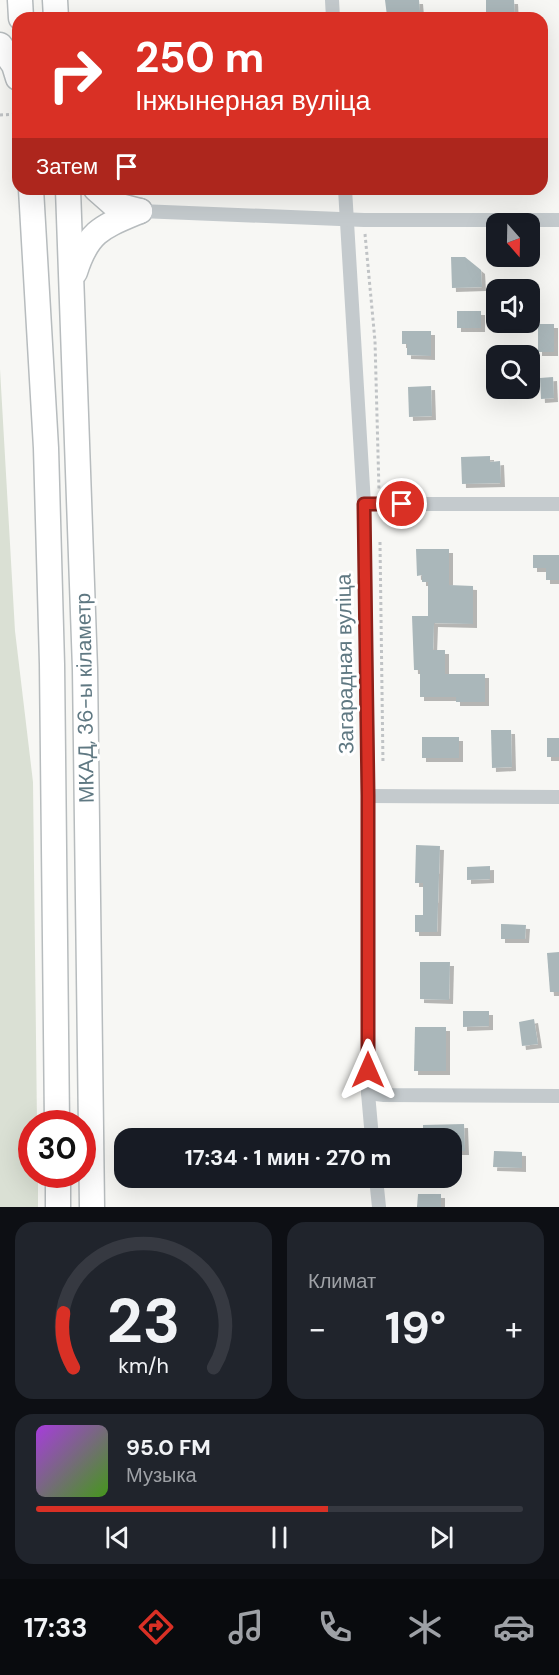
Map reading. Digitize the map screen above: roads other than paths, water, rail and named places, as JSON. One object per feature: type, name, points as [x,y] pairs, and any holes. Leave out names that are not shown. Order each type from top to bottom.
[{"type":"highway","points":[[0,45],[12,62]]},
{"type":"highway","name":"МКАД, 36-ы кіламетр","points":[[31,195],[46,448],[52,642],[57,1110]]},
{"type":"highway","name":"МКАД, 36-ы кіламетр","points":[[68,195],[85,669],[92,1207]]},
{"type":"highway","points":[[103,195],[113,204],[140,211]]},
{"type":"highway","points":[[72,282],[86,244],[99,231],[140,211]]},
{"type":"highway","points":[[58,1188],[58,1207]]},
{"type":"street","name":"Загарадная вуліца","points":[[345,195],[364,504],[369,1093],[371,1128]]},
{"type":"street","points":[[140,211],[346,220],[559,220]]},
{"type":"street","points":[[364,504],[559,504]]},
{"type":"street","points":[[368,796],[559,797]]},
{"type":"street","points":[[369,1093],[559,1096]]},
{"type":"street","points":[[377,1188],[379,1207]]}]
